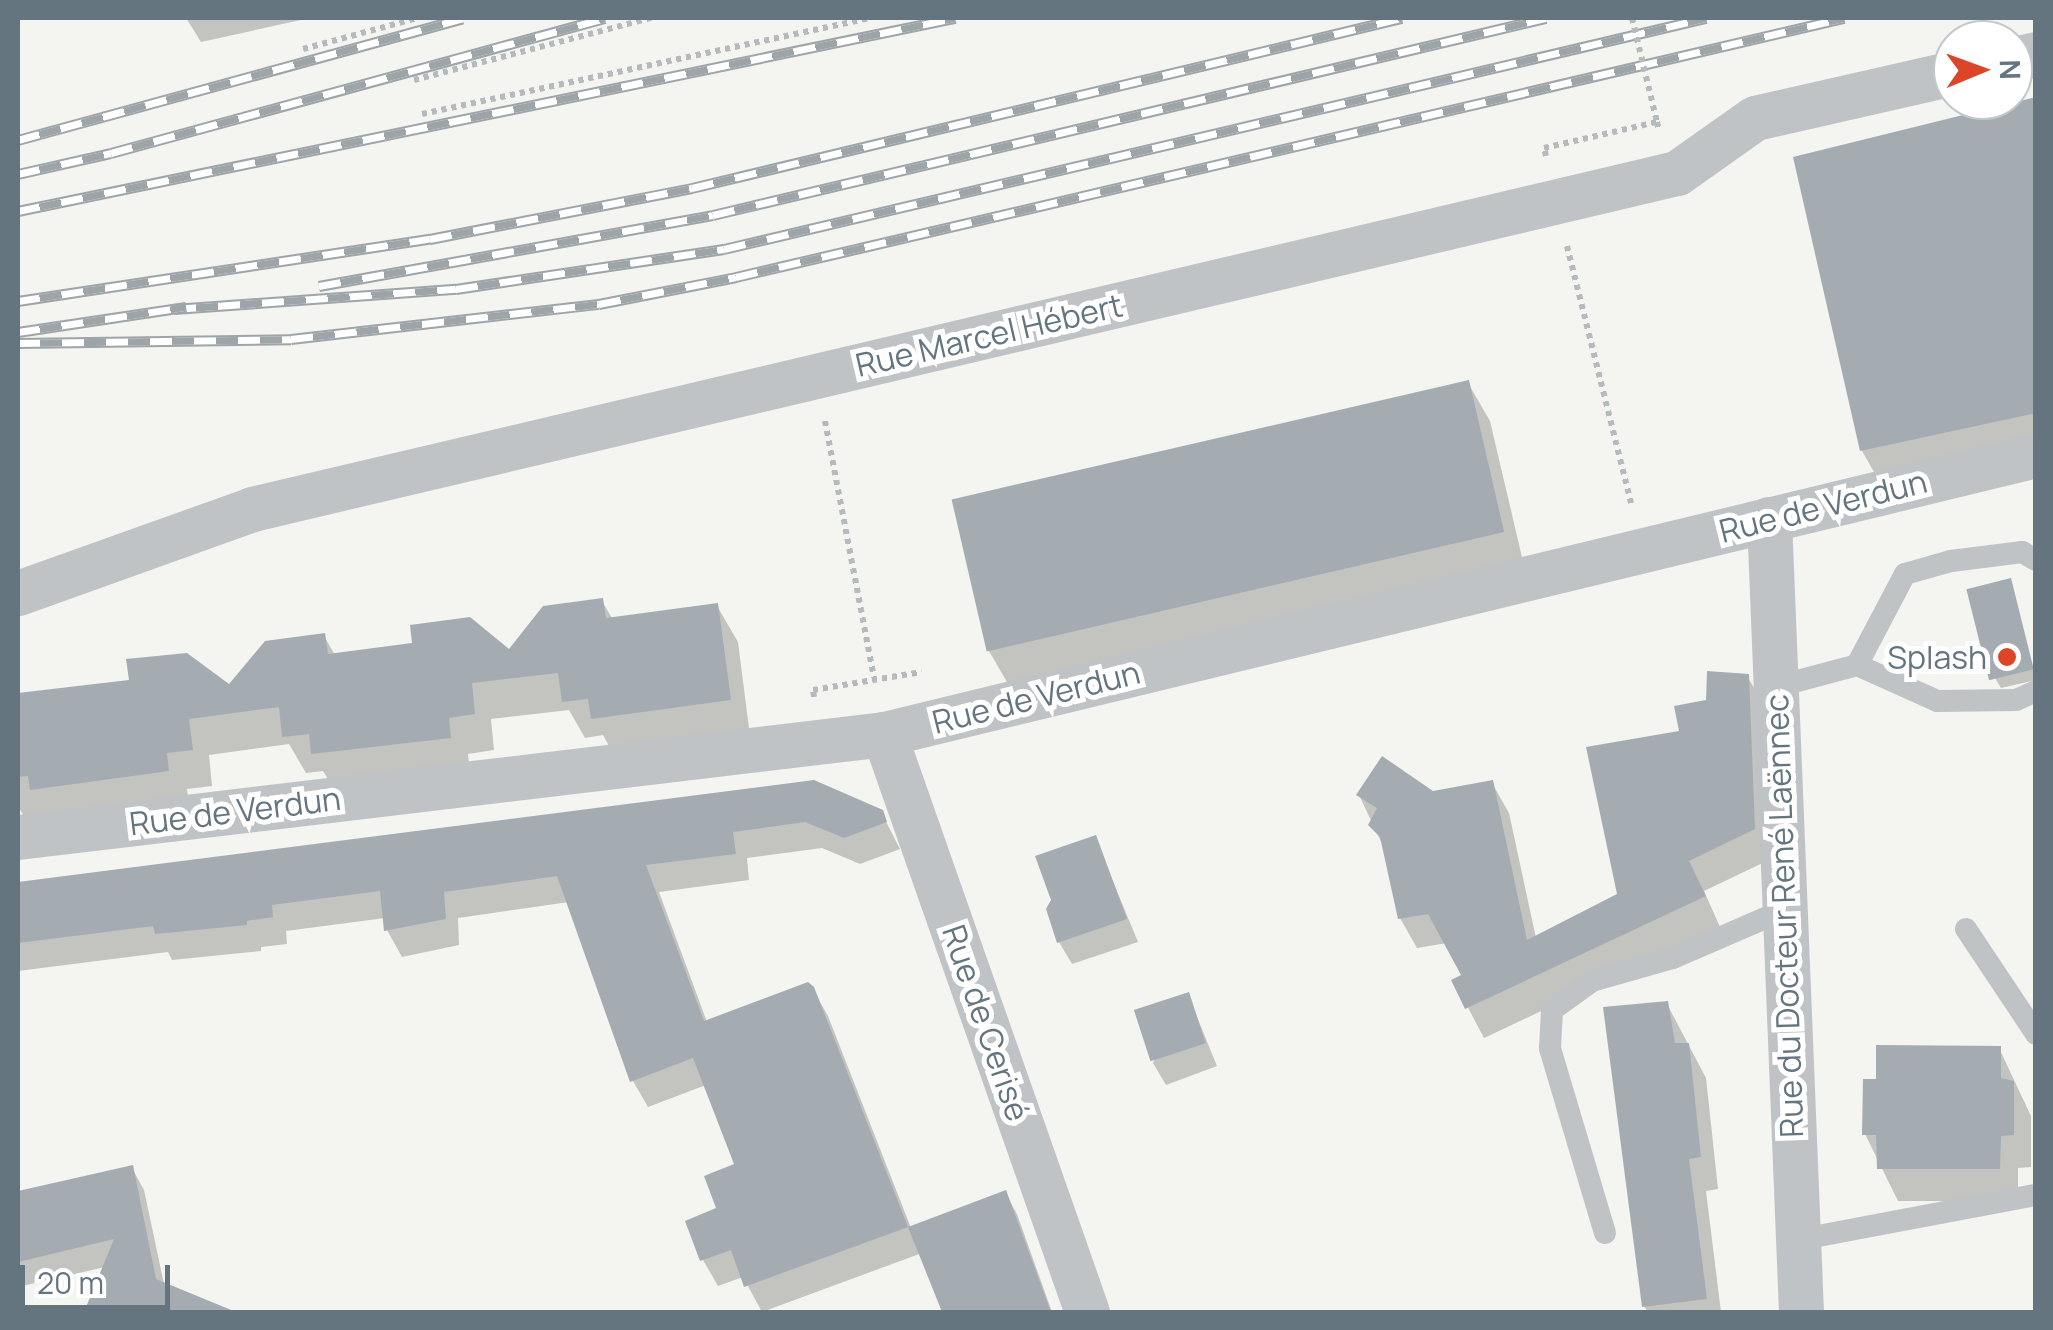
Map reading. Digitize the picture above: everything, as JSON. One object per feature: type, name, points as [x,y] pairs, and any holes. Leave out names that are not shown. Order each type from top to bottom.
[{"type":"street","name":"Rue Marcel Hébert","points":[[18,593],[252,509],[1677,173],[1755,118],[1933,78]]},
{"type":"street","name":"Rue de Verdun","points":[[18,837],[884,734],[2036,454]]},
{"type":"street","name":"Rue du Docteur René Laënnec","points":[[1769,518],[1800,1312]]},
{"type":"street","name":"Rue de Cerisé","points":[[884,734],[1087,1312]]},
{"type":"lane","points":[[1857,665],[1905,574],[1951,561],[2022,552],[2036,560]]},
{"type":"lane","points":[[1775,687],[1857,665],[1937,700],[2016,700],[2036,691]]},
{"type":"lane","points":[[1605,1233],[1550,1048],[1552,1010],[1592,982],[1673,958],[1784,910]]},
{"type":"lane","points":[[1966,930],[2036,1034]]},
{"type":"lane","points":[[1797,1240],[2036,1195]]},
{"type":"path","points":[[303,50],[417,18]]},
{"type":"path","points":[[414,80],[651,18]]},
{"type":"path","points":[[422,114],[869,18]]},
{"type":"path","points":[[1544,148],[1657,122],[1632,18]]},
{"type":"path","points":[[1556,201],[1629,504]]},
{"type":"path","points":[[817,376],[874,678],[938,670]]},
{"type":"building","points":[[2036,97],[2036,413],[1860,451],[1793,157],[1943,120],[2033,120]]},
{"type":"building","points":[[1469,380],[1504,532],[987,651],[952,499]]},
{"type":"building","points":[[2011,578],[2034,669],[1989,680],[1966,589]]},
{"type":"building","points":[[603,598],[606,618],[718,603],[731,700],[591,719],[588,699],[562,702],[558,673],[472,683],[475,714],[449,718],[451,738],[311,754],[309,734],[282,737],[279,707],[189,719],[193,750],[167,753],[169,771],[30,790],[28,776],[18,777],[18,693],[129,680],[126,659],[187,653],[229,684],[265,641],[325,633],[328,654],[412,643],[410,625],[470,617],[509,649],[543,606]]},
{"type":"building","points":[[1707,671],[1749,674],[1755,829],[1689,861],[1706,896],[1465,1009],[1451,980],[1461,975],[1428,914],[1398,919],[1380,837],[1368,825],[1377,808],[1356,795],[1382,756],[1433,791],[1493,780],[1527,940],[1617,894],[1586,747],[1679,731],[1674,706],[1706,700]]},
{"type":"building","points":[[814,780],[883,810],[887,822],[844,838],[805,822],[733,832],[736,854],[646,865],[704,1021],[808,982],[814,987],[908,1227],[744,1287],[731,1250],[700,1261],[685,1221],[716,1208],[704,1176],[734,1164],[693,1058],[630,1082],[557,876],[444,892],[446,919],[384,931],[380,891],[272,905],[273,917],[247,921],[247,925],[155,934],[153,926],[18,943],[18,882]]},
{"type":"building","points":[[1096,835],[1127,919],[1057,943],[1046,909],[1051,900],[1035,856]]},
{"type":"building","points":[[1189,992],[1206,1043],[1151,1061],[1134,1010]]},
{"type":"building","points":[[1668,1001],[1675,1043],[1689,1043],[1701,1157],[1689,1159],[1707,1299],[1642,1307],[1603,1007]]},
{"type":"building","points":[[1876,1045],[2001,1046],[2001,1078],[2014,1081],[2014,1135],[2001,1136],[2000,1169],[1877,1169],[1876,1135],[1862,1135],[1863,1079],[1876,1079]]},
{"type":"building","points":[[133,1165],[156,1279],[236,1312],[84,1312],[114,1239],[18,1262],[18,1191]]},
{"type":"building","points":[[1006,1190],[1051,1312],[942,1312],[908,1227]]},
{"type":"railway","points":[[18,140],[463,18]]},
{"type":"railway","points":[[18,174],[111,153],[605,18]]},
{"type":"railway","points":[[18,211],[955,18]]},
{"type":"railway","points":[[18,301],[430,239],[692,188],[1402,18]]},
{"type":"railway","points":[[319,286],[713,215],[1546,18]]},
{"type":"railway","points":[[174,309],[456,289],[724,249],[1706,18]]},
{"type":"railway","points":[[18,343],[291,339],[599,304],[736,277],[1844,18]]},
{"type":"railway","points":[[18,332],[186,307]]},
{"type":"place","name":"Splash","points":[[2007,657]]}]
